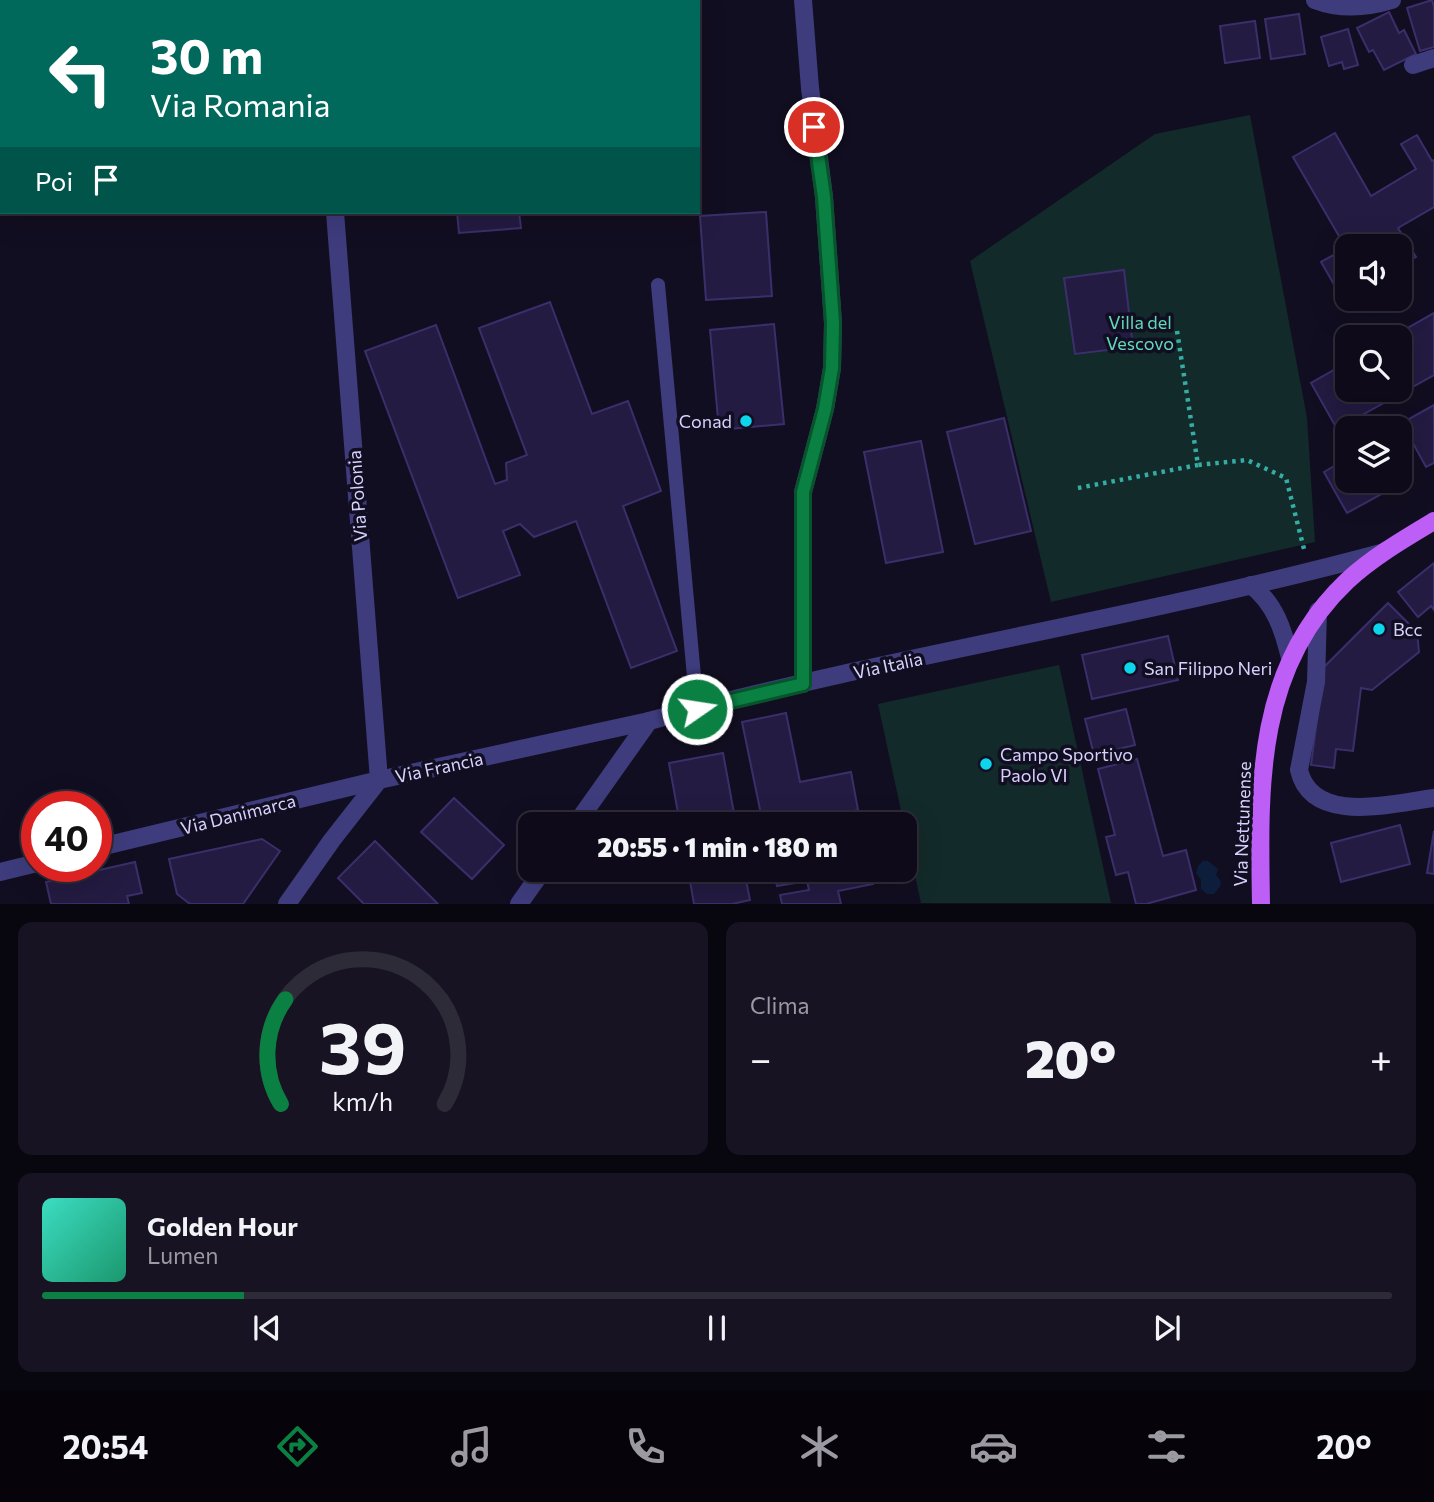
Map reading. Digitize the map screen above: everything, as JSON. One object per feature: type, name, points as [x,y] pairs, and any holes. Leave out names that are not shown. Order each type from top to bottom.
[{"type":"main road","name":"Via Nettunense","points":[[1261,904],[1259,808],[1262,775],[1270,721],[1290,659],[1318,611],[1347,581],[1384,552],[1434,521]]},
{"type":"street","points":[[803,0],[810,88],[824,197],[833,323],[832,368],[825,409],[803,492],[803,684]]},
{"type":"street","points":[[1315,0],[1356,7],[1392,0]]},
{"type":"street","points":[[1413,65],[1434,58]]},
{"type":"street","name":"Via Polonia","points":[[335,214],[379,780]]},
{"type":"street","name":"Via Italia","points":[[649,721],[803,684],[1251,585],[1384,552]]},
{"type":"street","points":[[1251,585],[1261,592],[1274,611],[1290,659]]},
{"type":"street","points":[[1318,611],[1316,682],[1299,769],[1303,782],[1312,792],[1338,806],[1353,808],[1434,798]]},
{"type":"street","points":[[585,812],[649,721]]},
{"type":"street","name":"Via Francia","points":[[287,904],[379,780],[649,721]]},
{"type":"street","name":"Via Danimarca","points":[[112,844],[379,780]]},
{"type":"street","points":[[0,872],[21,867]]},
{"type":"street","points":[[519,904],[535,882]]},
{"type":"lane","points":[[658,285],[697,709]]},
{"type":"path","points":[[1177,331],[1198,466]]},
{"type":"path","points":[[1078,488],[1247,460],[1286,478],[1310,571]]},
{"type":"green space","name":"Villa del Vescovo","points":[[1250,115],[1307,418],[1315,542],[1051,602],[970,261],[1155,134]]},
{"type":"green space","name":"Campo Sportivo Paolo VI","points":[[1059,665],[1111,903],[921,903],[916,882],[917,812],[901,812],[878,704]]},
{"type":"water","points":[[1203,861],[1208,861],[1218,869],[1216,875],[1221,885],[1214,894],[1207,894],[1201,889],[1201,880],[1196,873]]},
{"type":"building","points":[[1432,0],[1434,47],[1420,51],[1407,8]]},
{"type":"building","points":[[1389,12],[1399,33],[1404,30],[1416,54],[1384,70],[1373,50],[1369,52],[1357,28]]},
{"type":"building","points":[[1299,14],[1305,54],[1271,59],[1265,19]]},
{"type":"building","points":[[1255,21],[1260,58],[1225,63],[1220,26]]},
{"type":"building","points":[[1348,29],[1358,65],[1344,69],[1342,62],[1329,66],[1321,37]]},
{"type":"building","points":[[1335,133],[1371,196],[1416,169],[1401,144],[1417,135],[1432,161],[1434,160],[1434,207],[1398,228],[1402,234],[1338,234],[1293,157]]},
{"type":"building","points":[[766,212],[772,296],[706,300],[700,216]]},
{"type":"building","points":[[457,214],[519,214],[521,228],[459,233]]},
{"type":"building","points":[[1335,254],[1335,286],[1321,262]]},
{"type":"building","points":[[1124,270],[1133,347],[1075,354],[1064,278]]},
{"type":"building","points":[[550,302],[592,414],[628,401],[661,491],[623,506],[677,651],[631,668],[576,521],[534,537],[520,524],[503,531],[520,575],[458,598],[365,351],[436,325],[495,484],[507,480],[506,463],[527,455],[479,328]]},
{"type":"building","points":[[1434,313],[1434,375],[1412,387],[1412,326]]},
{"type":"building","points":[[774,324],[784,424],[719,430],[710,330]]},
{"type":"building","points":[[1335,369],[1335,402],[1386,402],[1360,416],[1335,416],[1335,425],[1311,383]]},
{"type":"building","points":[[1434,405],[1434,463],[1426,467],[1412,441],[1412,417]]},
{"type":"building","points":[[1004,418],[1031,531],[975,544],[947,432]]},
{"type":"building","points":[[921,441],[943,552],[886,563],[864,452]]},
{"type":"building","points":[[1335,466],[1335,492],[1324,472]]},
{"type":"building","points":[[1336,493],[1383,493],[1347,513]]},
{"type":"building","points":[[1434,563],[1434,610],[1431,606],[1418,617],[1398,592]]},
{"type":"building","points":[[1388,603],[1417,632],[1419,652],[1372,690],[1361,688],[1353,751],[1336,749],[1334,768],[1311,765],[1324,667]]},
{"type":"building","name":"San Filippo Neri","points":[[1168,636],[1178,680],[1092,699],[1082,655]]},
{"type":"building","points":[[1126,709],[1135,745],[1094,755],[1085,719]]},
{"type":"building","points":[[786,713],[800,782],[851,772],[858,810],[761,812],[742,722]]},
{"type":"building","points":[[723,753],[734,812],[678,812],[669,763]]},
{"type":"building","points":[[1137,759],[1163,856],[1186,850],[1196,890],[1146,904],[1136,904],[1128,872],[1116,875],[1106,837],[1115,835],[1098,769]]},
{"type":"building","points":[[454,798],[504,845],[472,879],[421,832]]},
{"type":"building","points":[[1400,825],[1410,864],[1341,882],[1331,843]]},
{"type":"building","points":[[1434,831],[1434,874],[1427,873]]},
{"type":"building","points":[[262,839],[280,851],[243,904],[190,904],[177,894],[169,859]]},
{"type":"building","points":[[375,841],[438,904],[364,904],[338,878]]},
{"type":"building","points":[[135,862],[142,893],[127,896],[129,904],[51,904],[46,882],[112,882],[112,867]]},
{"type":"building","points":[[690,882],[746,882],[750,900],[732,904],[694,904]]},
{"type":"building","points":[[776,882],[801,882],[777,886]]},
{"type":"building","points":[[807,882],[873,884],[838,891],[841,904],[782,904],[780,895],[809,890]]},
{"type":"place","name":"Conad","points":[[746,421]]},
{"type":"place","name":"Bcc","points":[[1379,629]]},
{"type":"place","name":"San Filippo Neri","points":[[1130,668]]},
{"type":"place","name":"Campo Sportivo Paolo VI","points":[[986,764]]},
{"type":"route","points":[[697,709],[803,684],[803,492],[825,409],[832,368],[833,323],[824,197],[814,127]]}]
